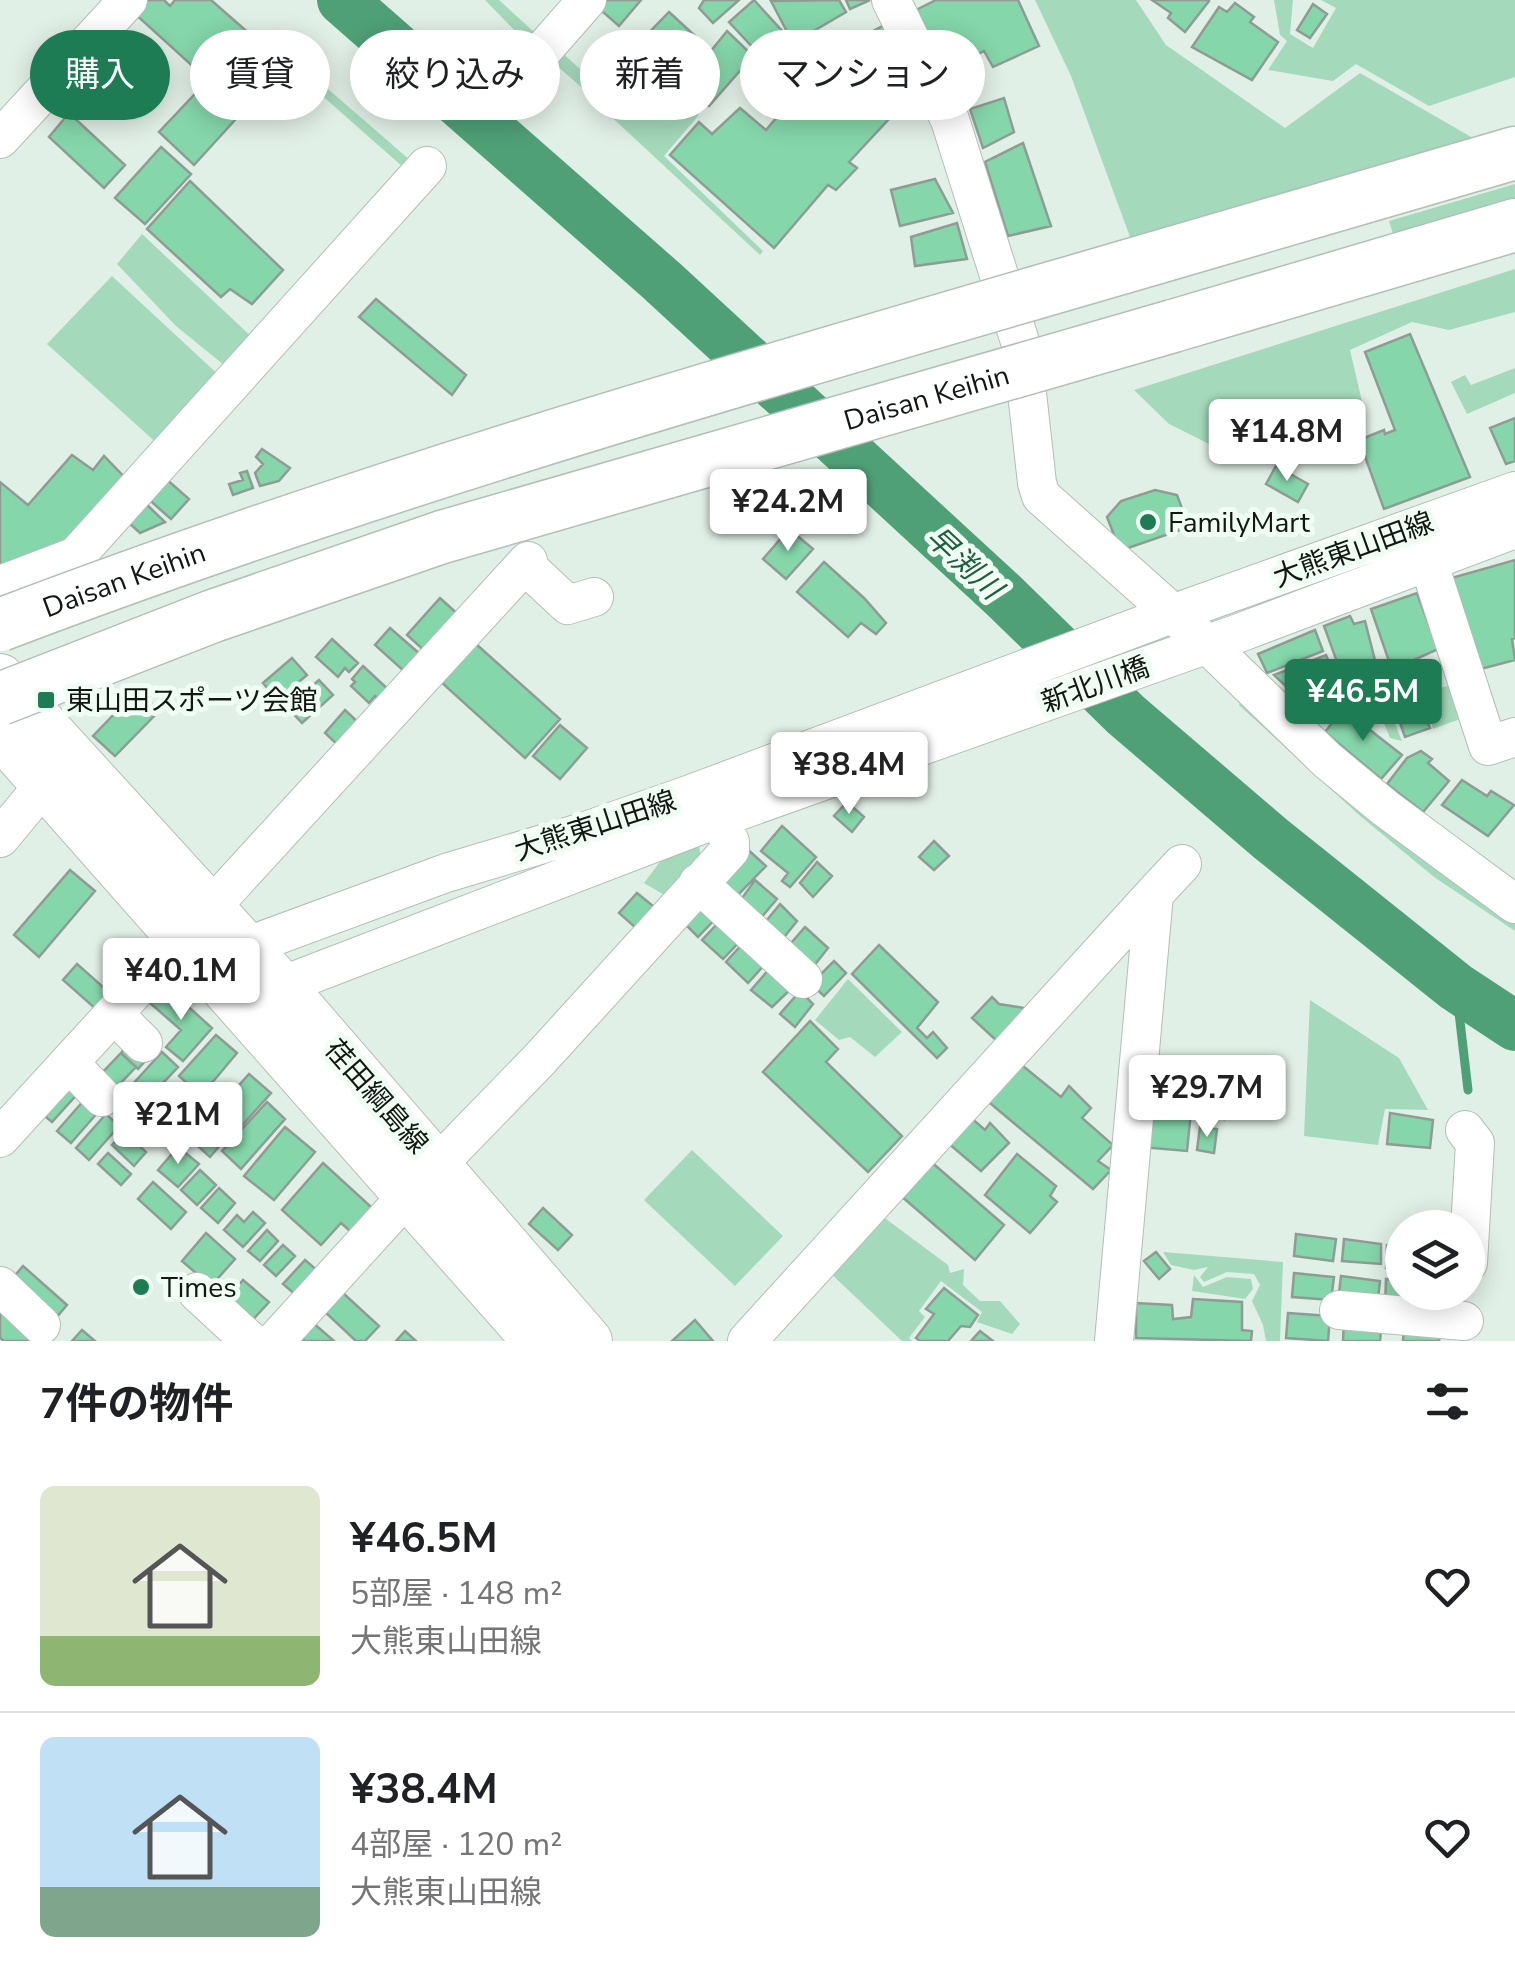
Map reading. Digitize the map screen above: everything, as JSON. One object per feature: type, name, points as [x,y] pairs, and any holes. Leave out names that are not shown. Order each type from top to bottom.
[{"type":"highway","name":"Daisan Keihin","points":[[0,624],[171,560],[413,481],[782,367],[1515,153]]},
{"type":"highway","name":"Daisan Keihin","points":[[1,728],[213,616],[442,537],[1515,225]]},
{"type":"main road","name":"荏田綱島線","points":[[0,678],[195,925],[224,988],[588,1341]]},
{"type":"main road","name":"荏田綱島線","points":[[1,728],[44,785],[195,925],[245,947],[281,986],[537,1341]]},
{"type":"street","points":[[0,139],[128,0]]},
{"type":"street","points":[[560,30],[587,0]]},
{"type":"street","points":[[891,0],[950,120],[1022,348],[1041,496],[1206,643],[1327,760],[1515,904]]},
{"type":"street","points":[[0,584],[76,556],[427,166]]},
{"type":"street","name":"大熊東山田線","points":[[1136,629],[1515,491]]},
{"type":"street","name":"大熊東山田線","points":[[1170,657],[1515,529]]},
{"type":"street","points":[[1428,562],[1488,746],[1515,737]]},
{"type":"street","points":[[0,1138],[526,563],[568,605],[594,597]]},
{"type":"street","name":"新北川橋","points":[[987,682],[1136,629]]},
{"type":"street","name":"新北川橋","points":[[1020,711],[1170,657]]},
{"type":"street","name":"大熊東山田線","points":[[245,947],[446,873],[580,833],[688,795],[987,682]]},
{"type":"street","name":"大熊東山田線","points":[[224,988],[281,986],[719,818],[1020,711]]},
{"type":"street","points":[[0,838],[44,785]]},
{"type":"street","points":[[197,1292],[272,1340],[540,1059],[730,850],[719,818]]},
{"type":"street","points":[[747,1341],[1182,864]]},
{"type":"street","points":[[698,882],[804,979]]},
{"type":"street","points":[[1114,1341],[1154,894]]},
{"type":"street","points":[[224,988],[245,947]]},
{"type":"street","points":[[114,1014],[143,1043]]},
{"type":"street","points":[[68,1064],[102,1097]]},
{"type":"street","points":[[1465,1130],[1475,1143],[1471,1210]]},
{"type":"street","points":[[0,1286],[40,1326]]},
{"type":"street","points":[[1339,1310],[1464,1318]]},
{"type":"green space","points":[[485,0],[499,0],[532,30],[514,30]]},
{"type":"green space","points":[[1035,0],[1136,0],[1166,45],[1285,128],[1360,73],[1480,142],[1172,241],[1130,237],[1071,76]]},
{"type":"green space","points":[[1274,0],[1293,0],[1290,34],[1313,48],[1336,8],[1321,0],[1515,0],[1515,77],[1429,106],[1356,64],[1333,81],[1268,70],[1287,41],[1280,35]]},
{"type":"green space","points":[[560,51],[580,69],[580,86],[560,69]]},
{"type":"green space","points":[[330,91],[350,108],[350,120],[364,120],[418,167],[412,175],[330,103]]},
{"type":"green space","points":[[615,120],[695,120],[664,156],[763,251],[760,255]]},
{"type":"green space","points":[[1515,184],[1515,198],[1393,234],[1389,221]]},
{"type":"green space","points":[[142,234],[255,340],[230,370],[176,326],[117,264]]},
{"type":"green space","points":[[1515,269],[1515,312],[1449,330],[1412,322],[1350,350],[1364,410],[1342,446],[1256,457],[1219,449],[1169,424],[1134,390]]},
{"type":"green space","points":[[112,276],[223,379],[161,447],[47,344]]},
{"type":"green space","points":[[1515,368],[1515,393],[1467,414],[1451,382],[1465,375],[1471,385]]},
{"type":"green space","points":[[1451,685],[1463,718],[1433,729],[1430,719],[1437,716],[1428,691]]},
{"type":"green space","points":[[1382,692],[1402,741],[1390,738],[1376,703],[1348,708],[1344,703]]},
{"type":"green space","points":[[1243,698],[1515,917],[1515,931],[1434,877],[1359,815],[1239,705]]},
{"type":"green space","points":[[699,841],[701,867],[666,896],[644,883],[669,850]]},
{"type":"green space","points":[[848,979],[902,1032],[875,1057],[850,1037],[839,1040],[815,1020]]},
{"type":"green space","points":[[1310,1000],[1399,1058],[1428,1110],[1385,1109],[1378,1145],[1304,1136]]},
{"type":"green space","points":[[692,1150],[783,1236],[735,1286],[644,1200]]},
{"type":"green space","points":[[878,1213],[948,1265],[950,1273],[964,1269],[963,1285],[980,1301],[1000,1301],[1020,1324],[1012,1334],[977,1322],[982,1312],[941,1281],[919,1311],[925,1317],[909,1338],[912,1341],[902,1341],[826,1269]]},
{"type":"green space","points":[[1163,1252],[1283,1262],[1280,1341],[1266,1341],[1252,1301],[1260,1285],[1254,1274],[1227,1272],[1204,1282],[1200,1277],[1208,1267],[1194,1270],[1171,1265]]},
{"type":"green space","points":[[1194,1275],[1203,1287],[1227,1277],[1251,1279],[1253,1289],[1245,1299],[1192,1291]]},
{"type":"building","points":[[145,0],[164,0],[170,6],[175,0],[211,0],[245,30],[190,30],[190,64],[170,46],[170,30],[153,30],[134,13]]},
{"type":"building","points":[[597,0],[641,0],[619,26],[594,4]]},
{"type":"building","points":[[704,0],[739,0],[713,23],[699,8]]},
{"type":"building","points":[[754,0],[781,30],[740,30],[740,34],[729,22]]},
{"type":"building","points":[[839,0],[846,12],[815,30],[786,30],[771,1]]},
{"type":"building","points":[[846,0],[870,0],[850,9]]},
{"type":"building","points":[[936,0],[1018,0],[1039,46],[993,67],[985,53],[985,30],[926,30],[916,10]]},
{"type":"building","points":[[1152,0],[1209,1],[1185,32],[1168,18],[1171,13]]},
{"type":"building","points":[[1235,3],[1254,17],[1250,22],[1278,42],[1252,80],[1192,47],[1219,7],[1227,12]]},
{"type":"building","points":[[1313,4],[1327,14],[1310,38],[1297,30]]},
{"type":"building","points":[[669,12],[689,30],[652,30]]},
{"type":"building","points":[[727,31],[740,44],[740,71],[720,94],[720,40]]},
{"type":"building","points":[[1004,98],[1014,132],[983,148],[974,120],[985,120],[985,104]]},
{"type":"building","points":[[190,99],[190,120],[235,120],[194,165],[159,132]]},
{"type":"building","points":[[740,108],[740,120],[754,120],[766,130],[774,120],[888,120],[849,162],[857,168],[836,190],[828,185],[774,248],[670,155],[699,122],[712,134]]},
{"type":"building","points":[[63,120],[77,120],[125,165],[104,188],[49,137]]},
{"type":"building","points":[[1023,143],[1051,226],[1008,236],[985,162]]},
{"type":"building","points":[[161,147],[191,174],[145,224],[115,198]]},
{"type":"building","points":[[935,179],[953,213],[900,226],[891,190]]},
{"type":"building","points":[[190,181],[283,270],[252,304],[230,289],[221,297],[147,229]]},
{"type":"building","points":[[957,223],[967,259],[915,266],[911,237]]},
{"type":"building","points":[[376,299],[466,375],[452,395],[359,317]]},
{"type":"building","points":[[1410,334],[1470,477],[1384,509],[1359,440],[1395,430],[1365,352]]},
{"type":"building","points":[[1515,418],[1515,461],[1506,464],[1490,428]]},
{"type":"building","points":[[262,449],[290,468],[279,481],[260,486],[255,473],[263,464],[256,457]]},
{"type":"building","points":[[72,455],[93,470],[104,456],[131,484],[69,550],[0,573],[0,482],[28,505]]},
{"type":"building","points":[[1276,466],[1308,484],[1298,502],[1266,484]]},
{"type":"building","points":[[247,471],[253,488],[233,495],[229,484],[243,480],[240,473]]},
{"type":"building","points":[[164,477],[189,499],[171,519],[146,497]]},
{"type":"building","name":"FamilyMart","points":[[1155,490],[1177,495],[1189,527],[1125,549],[1116,540],[1107,517],[1121,501]]},
{"type":"building","points":[[145,503],[165,522],[140,533],[128,522]]},
{"type":"building","points":[[789,529],[813,549],[786,579],[763,559]]},
{"type":"building","points":[[1515,560],[1515,660],[1477,670],[1448,579]]},
{"type":"building","points":[[824,562],[886,623],[876,634],[861,623],[848,637],[797,592]]},
{"type":"building","points":[[1417,593],[1438,649],[1392,670],[1371,609]]},
{"type":"building","points":[[440,598],[460,616],[427,653],[407,635]]},
{"type":"building","points":[[1350,616],[1354,624],[1365,621],[1381,684],[1349,695],[1324,626]]},
{"type":"building","points":[[390,628],[421,655],[406,673],[375,645]]},
{"type":"building","points":[[1315,630],[1323,651],[1267,673],[1258,654]]},
{"type":"building","points":[[332,639],[358,663],[349,672],[345,668],[338,677],[316,657]]},
{"type":"building","points":[[476,644],[560,719],[525,758],[441,682]]},
{"type":"building","points":[[1326,655],[1344,699],[1311,710],[1274,675]]},
{"type":"building","points":[[292,658],[307,675],[277,700],[263,683]]},
{"type":"building","points":[[363,666],[390,691],[381,701],[375,696],[369,703],[351,686]]},
{"type":"building","points":[[319,680],[333,695],[302,723],[287,707]]},
{"type":"building","points":[[1420,683],[1433,715],[1425,716],[1430,728],[1405,737],[1390,694]]},
{"type":"building","points":[[146,698],[159,711],[115,756],[93,736],[122,706],[129,703],[135,708]]},
{"type":"building","points":[[1343,709],[1402,755],[1381,779],[1325,732]]},
{"type":"building","points":[[345,710],[362,726],[342,749],[325,733]]},
{"type":"building","points":[[560,725],[587,748],[560,779],[533,756]]},
{"type":"building","points":[[1421,751],[1432,759],[1428,763],[1449,781],[1423,812],[1387,784],[1407,758]]},
{"type":"building","points":[[1462,780],[1487,796],[1491,791],[1514,805],[1488,836],[1442,805]]},
{"type":"building","points":[[847,802],[864,817],[852,832],[834,816]]},
{"type":"building","points":[[782,826],[816,857],[790,887],[782,881],[788,873],[761,851]]},
{"type":"building","points":[[934,841],[949,856],[934,870],[919,857]]},
{"type":"building","points":[[745,847],[766,866],[736,897],[718,882]]},
{"type":"building","points":[[817,862],[832,876],[813,897],[800,883]]},
{"type":"building","points":[[70,870],[95,891],[39,957],[14,935]]},
{"type":"building","points":[[755,880],[777,899],[760,919],[740,901]]},
{"type":"building","points":[[637,893],[653,906],[637,929],[619,913]]},
{"type":"building","points":[[701,900],[719,915],[698,937],[681,920]]},
{"type":"building","points":[[780,904],[797,921],[781,941],[763,925]]},
{"type":"building","points":[[720,921],[742,939],[723,959],[702,940]]},
{"type":"building","points":[[805,927],[828,948],[810,971],[786,949]]},
{"type":"building","points":[[746,940],[768,961],[748,983],[726,962]]},
{"type":"building","points":[[879,945],[938,1002],[917,1028],[927,1038],[933,1032],[947,1048],[937,1058],[852,974]]},
{"type":"building","points":[[834,961],[846,973],[824,996],[811,984]]},
{"type":"building","points":[[77,964],[111,994],[97,1010],[63,980]]},
{"type":"building","points":[[771,967],[793,987],[772,1007],[751,990]]},
{"type":"building","points":[[163,984],[212,1028],[183,1061],[166,1047],[181,1030],[150,1003]]},
{"type":"building","points":[[800,991],[813,1004],[795,1027],[780,1014]]},
{"type":"building","points":[[992,997],[999,1004],[1031,1009],[998,1042],[972,1018]]},
{"type":"building","points":[[810,1021],[838,1049],[826,1062],[902,1136],[868,1172],[763,1072]]},
{"type":"building","points":[[216,1035],[237,1053],[201,1096],[179,1076]]},
{"type":"building","points":[[128,1044],[146,1060],[138,1069],[121,1053]]},
{"type":"building","points":[[162,1052],[178,1067],[137,1111],[122,1096]]},
{"type":"building","points":[[121,1053],[136,1067],[115,1089],[100,1075]]},
{"type":"building","points":[[1013,1058],[1061,1097],[1069,1086],[1091,1108],[1082,1118],[1113,1145],[1098,1161],[1111,1170],[1093,1189],[979,1094]]},
{"type":"building","points":[[249,1074],[271,1093],[237,1131],[215,1112]]},
{"type":"building","points":[[67,1080],[80,1091],[52,1122],[40,1112]]},
{"type":"building","points":[[168,1086],[189,1104],[170,1126],[150,1108]]},
{"type":"building","points":[[1209,1089],[1230,1093],[1224,1119],[1204,1114]]},
{"type":"building","points":[[85,1099],[99,1111],[71,1143],[57,1131]]},
{"type":"building","points":[[267,1102],[285,1119],[241,1169],[222,1151]]},
{"type":"building","points":[[962,1110],[985,1130],[990,1123],[1009,1143],[981,1171],[941,1137]]},
{"type":"building","points":[[1163,1110],[1191,1112],[1187,1151],[1142,1147],[1144,1114],[1163,1116]]},
{"type":"building","points":[[1390,1113],[1433,1120],[1430,1148],[1387,1144]]},
{"type":"building","points":[[106,1114],[119,1126],[89,1160],[76,1148]]},
{"type":"building","points":[[142,1116],[161,1133],[150,1145],[131,1129]]},
{"type":"building","points":[[208,1119],[228,1136],[210,1157],[190,1139]]},
{"type":"building","points":[[285,1127],[315,1152],[274,1200],[244,1176]]},
{"type":"building","points":[[1200,1127],[1217,1129],[1214,1153],[1197,1150]]},
{"type":"building","points":[[124,1132],[146,1152],[134,1166],[112,1145]]},
{"type":"building","points":[[178,1147],[199,1164],[178,1187],[158,1170]]},
{"type":"building","points":[[108,1153],[131,1174],[121,1185],[98,1164]]},
{"type":"building","points":[[1017,1154],[1056,1186],[1050,1196],[1057,1202],[1030,1233],[985,1195]]},
{"type":"building","points":[[929,1160],[1004,1225],[975,1260],[900,1195]]},
{"type":"building","points":[[323,1163],[381,1216],[360,1240],[341,1223],[321,1245],[282,1210]]},
{"type":"building","points":[[200,1170],[216,1185],[197,1205],[181,1190]]},
{"type":"building","points":[[153,1182],[186,1212],[171,1229],[138,1199]]},
{"type":"building","points":[[219,1188],[235,1203],[218,1223],[201,1208]]},
{"type":"building","points":[[543,1208],[572,1235],[558,1250],[529,1224]]},
{"type":"building","points":[[253,1212],[265,1223],[243,1247],[224,1230],[237,1215],[244,1222]]},
{"type":"building","points":[[267,1230],[278,1241],[260,1261],[248,1251]]},
{"type":"building","points":[[206,1233],[235,1259],[211,1286],[182,1261]]},
{"type":"building","points":[[1296,1234],[1336,1239],[1333,1261],[1294,1256]]},
{"type":"building","points":[[1344,1239],[1381,1244],[1381,1264],[1342,1261]]},
{"type":"building","points":[[283,1245],[295,1256],[276,1276],[264,1265]]},
{"type":"building","points":[[1156,1252],[1170,1269],[1159,1279],[1144,1261]]},
{"type":"building","points":[[305,1260],[319,1272],[297,1296],[283,1284]]},
{"type":"building","points":[[23,1266],[67,1305],[56,1318],[11,1280]]},
{"type":"building","points":[[1294,1273],[1334,1277],[1331,1300],[1292,1297]]},
{"type":"building","points":[[1341,1276],[1380,1281],[1377,1308],[1338,1302]]},
{"type":"building","points":[[243,1280],[269,1302],[249,1324],[224,1302]]},
{"type":"building","points":[[944,1288],[978,1315],[970,1327],[961,1326],[948,1341],[920,1341],[916,1338],[934,1314],[926,1309]]},
{"type":"building","points":[[343,1293],[379,1326],[365,1341],[356,1341],[325,1312]]},
{"type":"building","points":[[1193,1299],[1242,1302],[1242,1330],[1252,1331],[1251,1341],[1136,1338],[1136,1303],[1172,1305],[1173,1319],[1191,1317]]},
{"type":"building","points":[[0,1306],[34,1341],[0,1338]]},
{"type":"building","points":[[1288,1313],[1330,1316],[1328,1341],[1286,1338]]},
{"type":"building","points":[[1344,1319],[1382,1321],[1380,1341],[1343,1341]]},
{"type":"building","points":[[695,1320],[713,1341],[672,1341]]},
{"type":"building","points":[[312,1322],[334,1341],[305,1341],[300,1337]]},
{"type":"building","points":[[1404,1322],[1441,1325],[1439,1341],[1403,1341]]},
{"type":"building","points":[[82,1330],[95,1341],[72,1341]]},
{"type":"building","points":[[405,1331],[416,1341],[396,1341]]},
{"type":"building","points":[[980,1331],[993,1341],[971,1341]]},
{"type":"waterway","name":"早渕川","points":[[342,0],[662,281],[1003,595],[1126,715],[1271,839],[1456,987],[1515,1026]]},
{"type":"waterway","points":[[1456,987],[1468,1090]]},
{"type":"place","name":"FamilyMart","points":[[1148,522]]},
{"type":"place","name":"東山田スポーツ会館","points":[[46,700]]},
{"type":"place","name":"Times","points":[[141,1287]]}]
